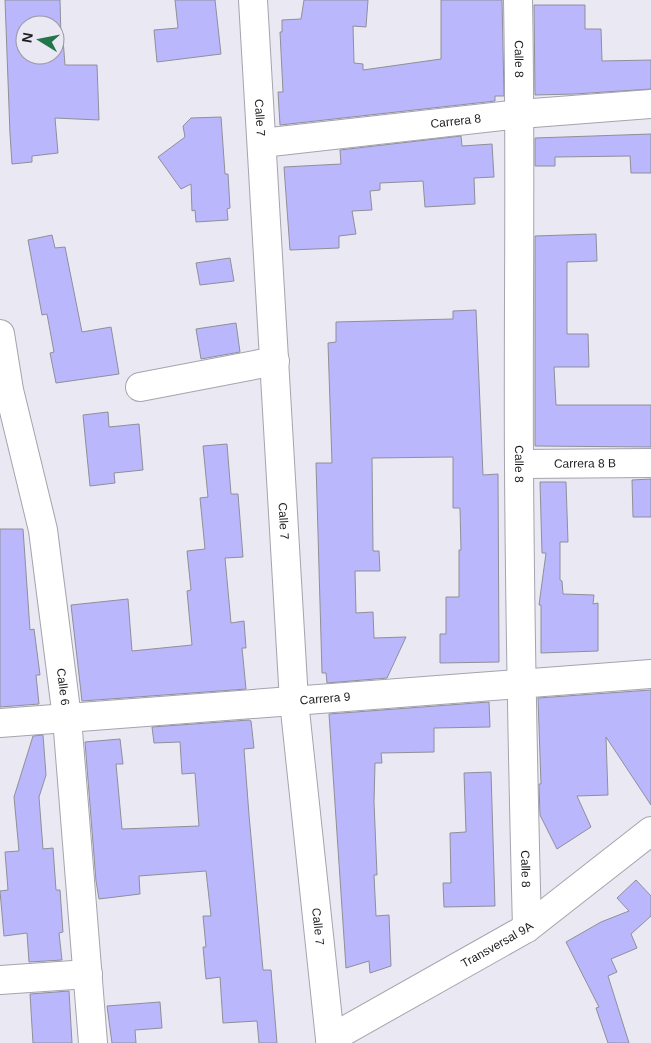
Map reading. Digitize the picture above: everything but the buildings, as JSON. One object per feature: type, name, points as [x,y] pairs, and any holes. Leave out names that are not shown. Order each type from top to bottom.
[{"type":"street","name":"Calle 7","points":[[253,0],[294,701],[331,1041]]},
{"type":"street","name":"Calle 8","points":[[518,0],[520,114],[519,464],[526,928]]},
{"type":"street","name":"Carrera 8","points":[[262,143],[520,114],[651,104]]},
{"type":"street","name":"Calle 6","points":[[0,334],[9,390],[43,530],[67,718],[94,1043]]},
{"type":"street","points":[[140,386],[275,361]]},
{"type":"street","name":"Carrera 8 B","points":[[519,464],[651,463]]},
{"type":"street","name":"Carrera 9","points":[[0,723],[651,674]]},
{"type":"street","name":"Transversal 9A","points":[[331,1041],[526,928],[651,831]]},
{"type":"street","points":[[0,980],[88,974]]}]
